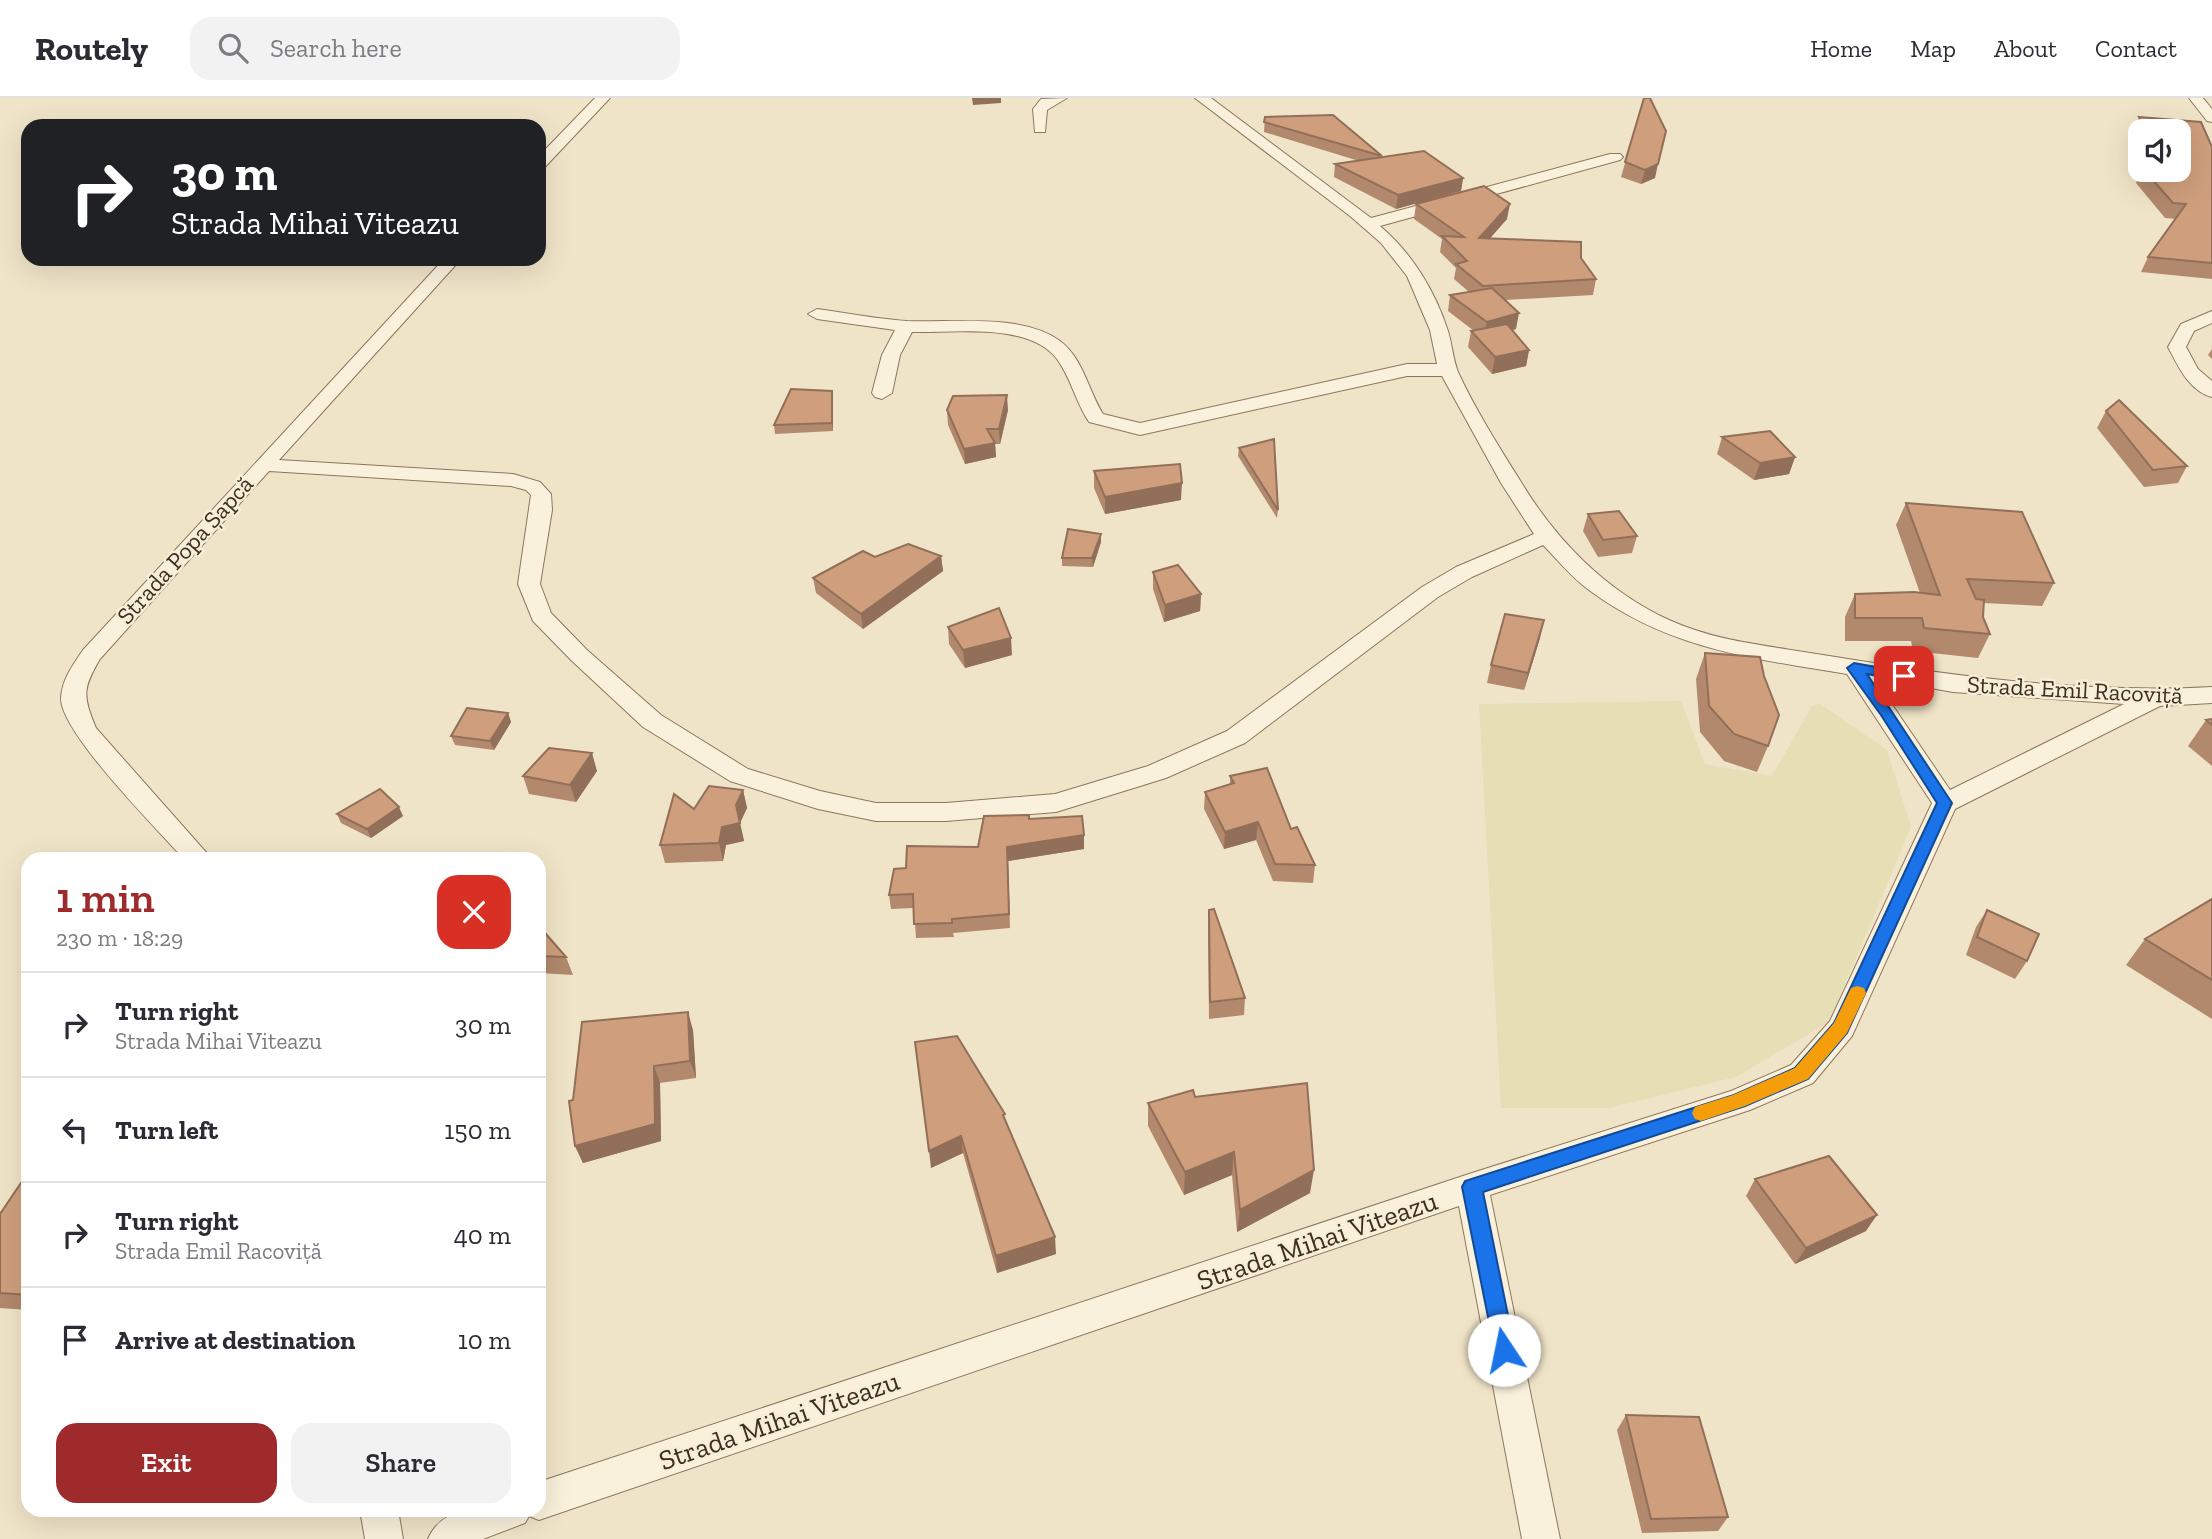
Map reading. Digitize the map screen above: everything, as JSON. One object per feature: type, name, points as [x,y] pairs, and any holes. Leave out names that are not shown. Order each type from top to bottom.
[{"type":"street","points":[[546,158],[603,98]]},
{"type":"street","points":[[1040,129],[1040,109],[1046,102],[1060,98]]},
{"type":"street","points":[[1202,98],[1387,240],[1415,275],[1438,330],[1448,370],[1511,483],[1546,536],[1596,585],[1661,625],[1725,646],[1854,668],[1886,711],[1945,803],[2154,698]]},
{"type":"street","points":[[2196,98],[2212,118]]},
{"type":"street","points":[[1368,224],[1615,157]]},
{"type":"street","name":"Strada Popa Șapcă","points":[[193,852],[85,731],[73,701],[77,678],[91,655],[123,618],[447,266]]},
{"type":"street","points":[[817,314],[906,326],[996,329],[1029,333],[1052,343],[1068,359],[1080,380],[1086,404],[1096,418],[1140,429],[1407,370],[1448,370]]},
{"type":"street","points":[[2212,316],[2187,328],[2177,347],[2190,372],[2212,391]]},
{"type":"street","points":[[882,393],[891,355],[906,326]]},
{"type":"street","points":[[263,465],[513,480],[533,486],[541,494],[541,510],[529,583],[541,616],[579,655],[652,721],[739,775],[818,800],[876,812],[946,812],[1056,803],[1157,772],[1236,737],[1430,592],[1464,572],[1546,536]]},
{"type":"street","name":"Strada Emil Racoviță","points":[[1854,668],[1953,684],[2154,698],[2212,695]]},
{"type":"street","name":"Strada Mihai Viteazu","points":[[546,1499],[1472,1187],[1739,1101],[1802,1074],[1841,1028],[1945,803]]},
{"type":"street","points":[[1472,1187],[1541,1539]]},
{"type":"street","points":[[380,1517],[384,1539]]},
{"type":"street","points":[[447,1539],[474,1523],[492,1517]]},
{"type":"shaded area","points":[[1681,701],[1705,764],[1772,776],[1812,706],[1819,703],[1887,750],[1911,827],[1829,1022],[1736,1077],[1609,1108],[1501,1108],[1479,704]]},
{"type":"building","points":[[1644,98],[1650,98],[1666,131],[1658,164],[1645,170],[1625,162]]},
{"type":"building","points":[[1333,115],[1382,156],[1264,122],[1265,117]]},
{"type":"building","points":[[2191,121],[2201,122],[2212,147],[2212,263],[2148,257],[2186,204],[2173,203],[2155,182],[2191,182]]},
{"type":"building","points":[[1424,151],[1463,178],[1398,195],[1335,164]]},
{"type":"building","points":[[1484,186],[1510,204],[1479,238],[1581,242],[1581,258],[1596,279],[1483,286],[1456,264],[1467,261],[1442,236],[1464,237],[1416,204]]},
{"type":"building","points":[[1492,288],[1519,313],[1487,322],[1450,295]]},
{"type":"building","points":[[1507,324],[1529,350],[1495,357],[1471,331]]},
{"type":"building","points":[[791,389],[832,391],[832,423],[774,425]]},
{"type":"building","points":[[1007,395],[999,429],[987,429],[995,443],[964,449],[947,410],[953,396]]},
{"type":"building","points":[[2119,400],[2187,466],[2153,470],[2106,411]]},
{"type":"building","points":[[1770,431],[1795,457],[1760,463],[1722,437]]},
{"type":"building","points":[[1274,439],[1278,510],[1239,448]]},
{"type":"building","points":[[1180,464],[1182,483],[1105,497],[1094,471]]},
{"type":"building","points":[[1906,503],[2022,512],[2054,583],[1967,579],[1976,599],[1984,600],[1983,617],[1990,634],[1924,628],[1922,618],[1855,618],[1855,594],[1914,592],[1940,595]]},
{"type":"building","points":[[1619,511],[1637,536],[1603,540],[1588,514]]},
{"type":"building","points":[[1068,529],[1101,534],[1092,558],[1062,558]]},
{"type":"building","points":[[908,544],[941,556],[861,614],[813,578],[863,551],[875,557]]},
{"type":"building","points":[[1178,565],[1201,594],[1165,605],[1153,572]]},
{"type":"building","points":[[999,608],[1011,638],[963,650],[948,627]]},
{"type":"building","points":[[1505,614],[1544,620],[1528,673],[1491,665]]},
{"type":"building","points":[[1705,653],[1760,657],[1764,676],[1779,715],[1768,746],[1734,734],[1709,706]]},
{"type":"building","points":[[467,708],[508,713],[490,741],[451,736]]},
{"type":"building","points":[[549,748],[592,753],[570,785],[523,776]]},
{"type":"building","points":[[1267,768],[1291,829],[1297,827],[1315,865],[1275,864],[1258,822],[1225,832],[1205,792],[1234,783],[1230,776]]},
{"type":"building","points":[[709,786],[743,790],[736,805],[740,823],[722,827],[719,843],[660,845],[674,794],[694,809]]},
{"type":"building","points":[[380,789],[399,807],[367,829],[337,814]]},
{"type":"building","points":[[1029,815],[1029,819],[1082,816],[1084,835],[1007,847],[1009,914],[952,919],[952,923],[914,924],[913,894],[889,895],[894,869],[906,868],[907,846],[978,847],[984,816]]},
{"type":"building","points":[[2212,899],[2212,980],[2145,939]]},
{"type":"building","points":[[1214,909],[1245,998],[1210,1002],[1209,910]]},
{"type":"building","points":[[1987,910],[2039,934],[2027,961],[1977,937]]},
{"type":"building","points":[[546,934],[566,957],[546,956]]},
{"type":"building","points":[[688,1012],[690,1061],[654,1066],[655,1124],[575,1146],[569,1101],[573,1100],[582,1022]]},
{"type":"building","points":[[957,1036],[1005,1114],[1003,1115],[1055,1237],[996,1256],[961,1136],[929,1151],[915,1042]]},
{"type":"building","points":[[1307,1083],[1314,1170],[1240,1210],[1234,1152],[1185,1172],[1148,1103],[1193,1090],[1195,1097]]},
{"type":"building","points":[[1829,1156],[1877,1215],[1806,1248],[1755,1179]]},
{"type":"building","points":[[21,1183],[21,1294],[0,1293],[0,1214]]},
{"type":"building","points":[[1626,1415],[1699,1417],[1728,1517],[1651,1519]]},
{"type":"slow traffic","points":[[1701,1113],[1739,1101],[1802,1074],[1841,1028],[1857,993]]},
{"type":"route","points":[[1504,1350],[1472,1187],[1739,1101],[1802,1074],[1841,1028],[1945,803],[1886,711],[1854,668],[1904,676]]}]
